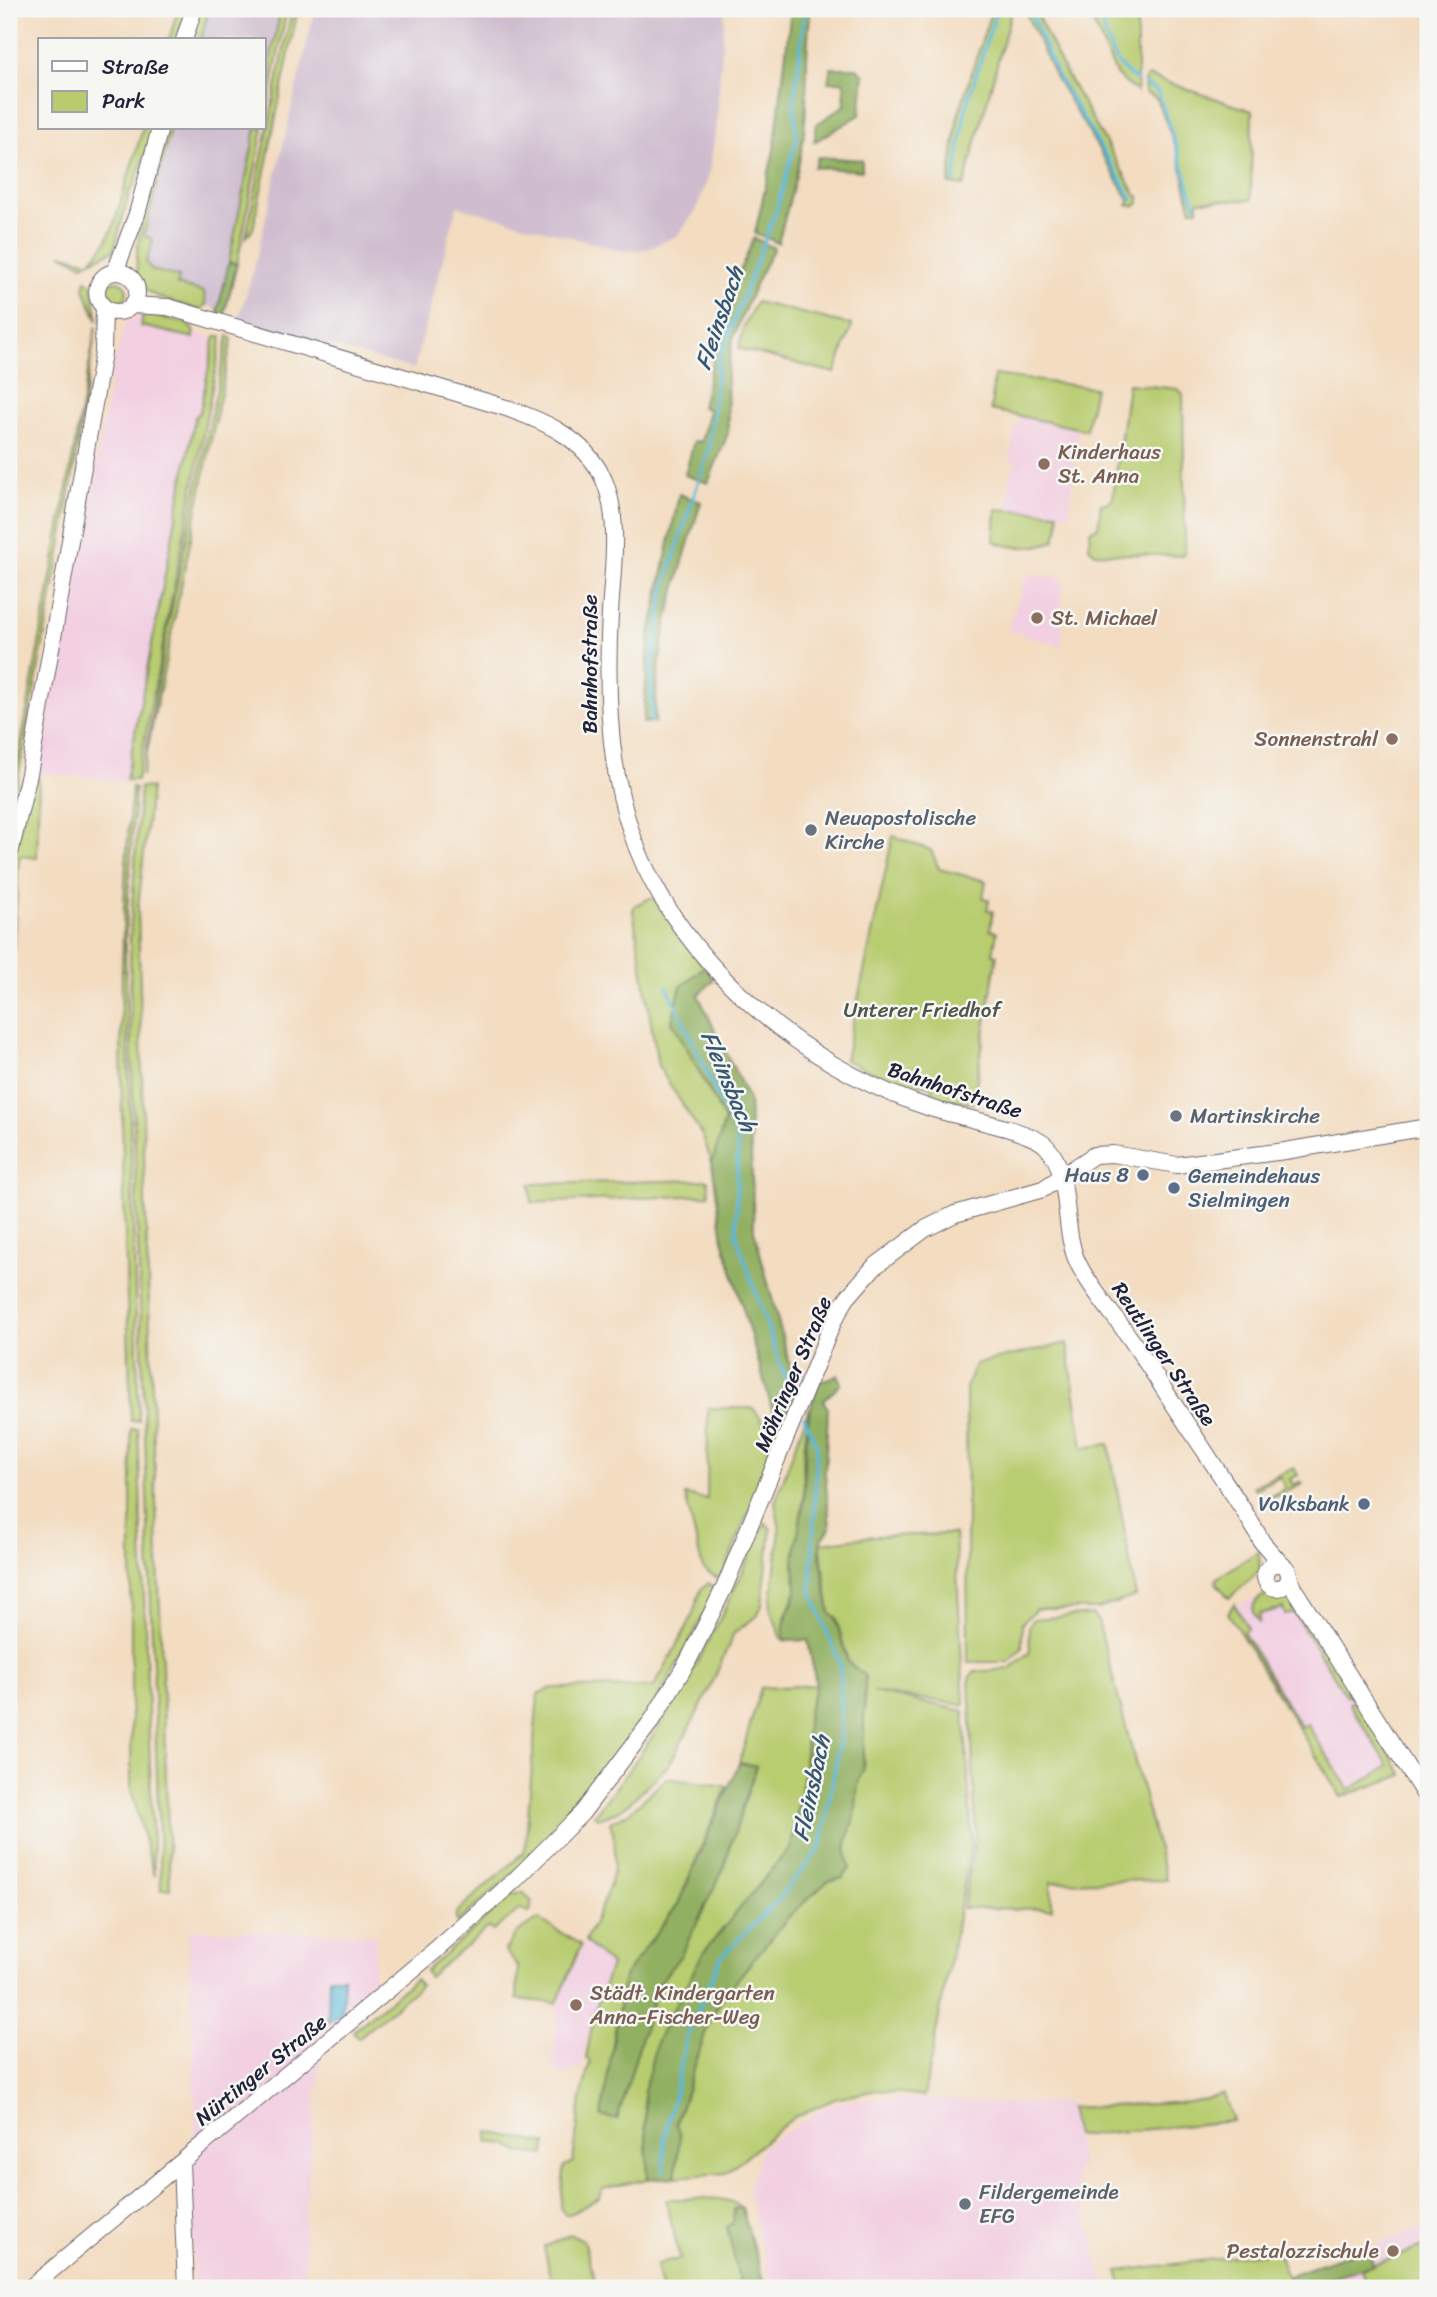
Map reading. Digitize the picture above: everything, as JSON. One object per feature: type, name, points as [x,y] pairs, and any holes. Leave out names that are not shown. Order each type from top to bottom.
[{"type":"main road","points":[[185,38],[194,9]]},
{"type":"main road","points":[[103,353],[127,291],[132,231],[159,130]]},
{"type":"main road","points":[[9,857],[29,774],[103,353],[104,307],[98,298],[98,287],[106,275],[127,291]]},
{"type":"main road","name":"Bahnhofstraße","points":[[104,307],[127,291],[165,306],[519,412],[556,429],[581,447],[603,478],[611,512],[607,703],[615,771],[638,849],[666,904],[691,940],[723,976],[756,1008],[808,1048],[841,1070],[890,1093],[1036,1139],[1053,1154],[1061,1179]]},
{"type":"main road","name":"Möhringer Straße","points":[[515,1881],[582,1813],[653,1719],[693,1651],[761,1503],[831,1326],[843,1304],[865,1277],[895,1249],[947,1217],[1042,1189],[1061,1179],[1086,1158],[1113,1154],[1167,1165],[1195,1164],[1428,1126]]},
{"type":"main road","name":"Reutlinger Straße","points":[[1061,1179],[1070,1245],[1082,1271],[1140,1354],[1262,1542],[1287,1584],[1277,1588],[1309,1613]]},
{"type":"main road","name":"Reutlinger Straße","points":[[1279,1570],[1428,1800]]},
{"type":"main road","name":"Nürtinger Straße","points":[[30,2288],[259,2096],[345,2028],[515,1881]]},
{"type":"main road","points":[[181,2163],[186,2288]]},
{"type":"shaded area","points":[[204,9],[281,9],[266,80],[266,38],[196,38]]},
{"type":"shaded area","points":[[315,9],[725,9],[716,128],[708,179],[695,212],[678,235],[648,249],[622,251],[457,206],[414,369],[238,321],[254,268]]},
{"type":"shaded area","points":[[172,130],[256,130],[218,310],[207,305],[204,309],[145,278],[145,238]]},
{"type":"shaded area","points":[[135,317],[145,317],[218,340],[136,782],[38,773],[112,374],[125,324]]},
{"type":"shaded area","name":"Kinderhaus St. Anna","points":[[1020,417],[1078,430],[1069,514],[1008,511],[1011,469],[1014,469],[1015,461],[1009,460],[1015,426],[1018,426]]},
{"type":"shaded area","name":"St. Michael","points":[[1028,574],[1062,578],[1062,646],[1007,630]]},
{"type":"shaded area","points":[[1264,1595],[1288,1600],[1313,1632],[1402,1774],[1341,1794],[1232,1617],[1229,1608]]},
{"type":"shaded area","points":[[188,1930],[376,1934],[373,1993],[323,2034],[306,2202],[303,2288],[194,2288],[192,2213],[196,2107]]},
{"type":"shaded area","name":"Städt. Kindergarten Anna-Fischer-Weg","points":[[585,1942],[610,1965],[593,2012],[581,2067],[566,2073],[552,2071],[557,2003]]},
{"type":"shaded area","points":[[927,2099],[999,2103],[1067,2102],[1082,2166],[1074,2172],[1106,2288],[771,2288],[748,2189],[762,2147],[828,2106],[853,2100]]},
{"type":"shaded area","points":[[1428,2225],[1428,2288],[1122,2288],[1118,2271],[1278,2252],[1288,2277]]},
{"type":"green space","points":[[178,9],[187,9],[179,38],[170,38]]},
{"type":"green space","points":[[198,9],[209,9],[202,38],[191,38]]},
{"type":"green space","points":[[281,9],[287,9],[266,113],[266,80]]},
{"type":"green space","points":[[292,9],[298,9],[253,229],[246,237]]},
{"type":"green space","points":[[791,9],[811,9],[806,108],[798,168],[778,243],[755,233],[775,145]]},
{"type":"green space","points":[[992,9],[1012,9],[964,186],[949,184],[958,116]]},
{"type":"green space","points":[[1024,9],[1034,9],[1066,74],[1139,196],[1139,203],[1135,206],[1127,205],[1130,201],[1056,78]]},
{"type":"green space","points":[[1087,9],[1137,9],[1137,92],[1117,76]]},
{"type":"green space","points":[[831,68],[857,68],[864,75],[860,115],[814,142],[817,124],[845,105],[844,82],[828,82]]},
{"type":"green space","points":[[1148,76],[1252,111],[1251,200],[1198,201],[1198,209],[1191,209],[1179,156],[1157,99],[1145,92],[1144,81]]},
{"type":"green space","points":[[142,130],[153,130],[134,186],[130,190],[114,250],[91,261],[105,244],[113,227]]},
{"type":"green space","points":[[165,130],[170,130],[144,235],[153,240],[146,263],[152,270],[179,277],[177,285],[204,292],[206,305],[199,310],[151,293],[140,283],[137,253],[151,183]]},
{"type":"green space","points":[[256,130],[263,130],[237,264],[229,262]]},
{"type":"green space","points":[[818,157],[862,160],[862,171],[814,167]]},
{"type":"green space","points":[[754,238],[774,248],[757,280],[733,338],[727,375],[728,433],[708,483],[685,475],[694,441],[701,442],[709,410],[702,407],[727,300]]},
{"type":"green space","points":[[61,254],[89,262],[83,265]]},
{"type":"green space","points":[[229,262],[237,264],[224,316],[219,314],[218,310]]},
{"type":"green space","points":[[86,280],[92,284],[98,321],[84,289]]},
{"type":"green space","points":[[116,281],[124,284],[127,292],[124,300],[116,303],[108,300],[105,292],[108,284]]},
{"type":"green space","points":[[756,302],[852,325],[835,373],[739,349],[743,328]]},
{"type":"green space","points":[[143,314],[186,323],[193,330],[194,338],[141,326]]},
{"type":"green space","points":[[96,327],[64,531],[9,828],[9,811]]},
{"type":"green space","points":[[215,336],[222,336],[137,780],[126,780],[195,417],[200,412]]},
{"type":"green space","points":[[228,336],[232,339],[142,776],[165,641]]},
{"type":"green space","points":[[994,375],[1095,388],[1086,430],[991,410]]},
{"type":"green space","points":[[1128,384],[1178,389],[1183,394],[1185,551],[1181,556],[1095,553],[1089,547],[1090,531],[1098,527],[1101,504],[1109,502],[1113,497]]},
{"type":"green space","points":[[679,494],[701,502],[664,638],[655,722],[643,723],[649,639]]},
{"type":"green space","points":[[996,509],[1058,513],[1059,527],[1054,541],[1024,547],[994,541]]},
{"type":"green space","points":[[32,779],[39,779],[37,858],[19,856],[13,956],[9,955],[9,869]]},
{"type":"green space","points":[[132,787],[135,789],[125,946],[139,1420],[131,1421],[121,1024],[126,866]]},
{"type":"green space","points":[[140,787],[151,788],[138,908],[145,1196],[170,1889],[161,1890],[131,1042],[130,941]]},
{"type":"green space","name":"Unterer Friedhof","points":[[893,836],[931,850],[939,869],[986,881],[983,898],[989,900],[987,910],[993,911],[990,930],[997,932],[993,954],[997,955],[973,1103],[932,1097],[933,1087],[905,1082],[903,1086],[845,1060]]},
{"type":"green space","points":[[650,898],[656,900],[704,967],[681,987],[672,1021],[725,1120],[712,1163],[703,1137],[658,1066],[633,911],[634,906]]},
{"type":"green space","points":[[704,967],[714,980],[698,995],[749,1100],[754,1230],[796,1389],[787,1414],[774,1416],[723,1239],[712,1163],[725,1120],[672,1021],[681,987]]},
{"type":"green space","points":[[708,1180],[709,1195],[532,1203],[530,1184]]},
{"type":"green space","points":[[1067,1343],[1083,1448],[1109,1444],[1136,1596],[1098,1609],[1036,1609],[1022,1623],[1022,1648],[1009,1662],[968,1662],[966,1388],[975,1364]]},
{"type":"green space","points":[[838,1375],[841,1384],[823,1401],[828,1408],[825,1473],[830,1528],[820,1543],[820,1556],[830,1613],[835,1617],[848,1662],[865,1676],[863,1771],[847,1847],[850,1868],[843,1878],[828,1881],[790,1915],[726,1993],[710,2018],[676,2124],[680,2137],[675,2177],[648,2179],[644,2091],[657,2040],[703,1953],[791,1846],[803,1782],[808,1711],[816,1685],[808,1640],[786,1641],[784,1628],[796,1590],[794,1563],[803,1502],[810,1411],[819,1382]]},
{"type":"green space","points":[[708,1408],[753,1408],[777,1441],[723,1575],[718,1578],[703,1569],[685,1495],[707,1499]]},
{"type":"green space","points":[[809,1408],[803,1457],[804,1494],[794,1565],[796,1591],[785,1618],[786,1641],[782,1639],[770,1608],[780,1530],[775,1502]]},
{"type":"green space","points":[[131,1429],[138,1429],[154,1876],[131,1789]]},
{"type":"green space","points":[[1294,1468],[1298,1475],[1290,1479],[1293,1485],[1301,1481],[1303,1484],[1261,1503],[1285,1488],[1280,1477],[1255,1489],[1253,1486]]},
{"type":"green space","points":[[765,1522],[771,1529],[762,1605],[758,1615],[734,1633],[706,1697],[669,1765],[627,1805],[615,1813],[597,1818],[594,1815],[646,1745],[690,1674],[729,1601]]},
{"type":"green space","points":[[955,1534],[964,1705],[873,1692],[964,1711],[972,1843],[924,2096],[877,2090],[835,2099],[794,2117],[726,2173],[675,2177],[680,2137],[676,2125],[710,2018],[726,1993],[790,1915],[828,1881],[843,1878],[850,1868],[845,1856],[848,1831],[855,1813],[855,1784],[863,1771],[865,1676],[848,1662],[836,1617],[830,1613],[820,1543],[874,1536]]},
{"type":"green space","points":[[1259,1551],[1260,1571],[1229,1598],[1216,1583],[1217,1578]]},
{"type":"green space","points":[[709,1583],[716,1590],[702,1619],[655,1703],[619,1757],[579,1807],[550,1837],[458,1922],[456,1913],[525,1851],[538,1694],[552,1688],[654,1687],[691,1619],[701,1589]]},
{"type":"green space","points":[[1276,1593],[1289,1602],[1311,1625],[1354,1694],[1347,1697],[1294,1613],[1285,1615],[1283,1608],[1260,1614],[1259,1622],[1253,1612],[1255,1603],[1264,1596]]},
{"type":"green space","points":[[1234,1604],[1248,1628],[1243,1632],[1301,1727],[1307,1724],[1349,1790],[1389,1766],[1349,1703],[1356,1699],[1403,1775],[1341,1797],[1228,1613]]},
{"type":"green space","points":[[1092,1614],[1098,1621],[1166,1880],[1051,1882],[1052,1909],[963,1908],[976,1837],[969,1678],[974,1672],[1009,1669],[1030,1652],[1029,1627],[1034,1619]]},
{"type":"green space","points":[[816,1685],[808,1711],[803,1782],[791,1846],[771,1872],[644,2091],[648,2179],[602,2189],[599,2198],[570,2214],[564,2214],[561,2207],[564,2166],[573,2162],[581,2099],[590,2061],[586,2059],[594,2013],[611,1965],[585,1941],[605,1897],[614,1869],[614,1839],[610,1822],[627,1814],[667,1778],[727,1786],[678,1904],[624,1977],[617,2119],[657,1986],[681,1955],[723,1869],[756,1767],[739,1763],[761,1688]]},
{"type":"green space","points":[[739,1763],[756,1766],[723,1870],[681,1955],[657,1986],[617,2120],[601,2116],[624,1977],[678,1904]]},
{"type":"green space","points":[[523,1892],[532,1902],[530,1912],[520,1909],[493,1931],[489,1927],[429,1977],[425,1971],[513,1895]]},
{"type":"green space","points":[[539,1919],[581,1945],[557,2003],[517,1999],[518,1967],[505,1950],[518,1932]]},
{"type":"green space","points":[[415,1979],[421,1985],[358,2038],[353,2031]]},
{"type":"green space","points":[[1224,2094],[1233,2121],[1076,2136],[1069,2108],[1194,2102]]},
{"type":"green space","points":[[489,2132],[546,2144],[545,2155],[519,2152],[507,2144],[488,2142]]},
{"type":"green space","points":[[666,2199],[726,2200],[742,2208],[734,2209],[734,2223],[727,2227],[741,2288],[661,2288],[656,2265],[680,2259]]},
{"type":"green space","points":[[742,2208],[765,2288],[741,2288],[727,2227],[733,2223],[734,2209]]},
{"type":"green space","points":[[571,2234],[583,2240],[597,2288],[553,2288],[544,2247]]},
{"type":"green space","points":[[1428,2245],[1428,2288],[1426,2284],[1415,2288],[1367,2288],[1361,2269]]},
{"type":"green space","points":[[1369,2246],[1373,2265],[1323,2279],[1317,2288],[1291,2288],[1287,2278],[1293,2274]]},
{"type":"green space","points":[[1277,2251],[1291,2288],[1255,2288],[1252,2277],[1249,2279],[1249,2288],[1123,2288],[1118,2271]]},
{"type":"water","points":[[329,1977],[344,1977],[342,2012],[328,2023]]},
{"type":"waterway","name":"Fleinsbach","points":[[652,722],[651,674],[665,585],[709,449],[718,362],[776,211],[797,139],[794,103],[805,9]]},
{"type":"waterway","points":[[954,182],[966,107],[997,9]]},
{"type":"waterway","points":[[1029,9],[1058,77],[1132,199]]},
{"type":"waterway","points":[[1098,9],[1115,58],[1128,74],[1137,80]]},
{"type":"waterway","points":[[1145,84],[1156,90],[1160,97],[1195,205]]},
{"type":"waterway","name":"Fleinsbach","points":[[667,986],[738,1139],[736,1234],[781,1367],[794,1395]]},
{"type":"waterway","name":"Fleinsbach","points":[[664,2171],[664,2141],[687,2036],[721,1957],[778,1900],[821,1847],[841,1734],[840,1665],[811,1590],[817,1446],[804,1417]]},
{"type":"place","name":"Kinderhaus St. Anna","points":[[1044,464]]},
{"type":"place","name":"St. Michael","points":[[1037,618]]},
{"type":"place","name":"Sonnenstrahl","points":[[1392,739]]},
{"type":"place","name":"Neuapostolische Kirche","points":[[811,830]]},
{"type":"place","name":"Martinskirche","points":[[1176,1116]]},
{"type":"place","name":"Haus 8","points":[[1143,1175]]},
{"type":"place","name":"Gemeindehaus Sielmingen","points":[[1174,1188]]},
{"type":"place","name":"Volksbank","points":[[1364,1504]]},
{"type":"place","name":"Städt. Kindergarten Anna-Fischer-Weg","points":[[576,2005]]},
{"type":"place","name":"Fildergemeinde EFG","points":[[965,2204]]},
{"type":"place","name":"Pestalozzischule","points":[[1393,2251]]}]
